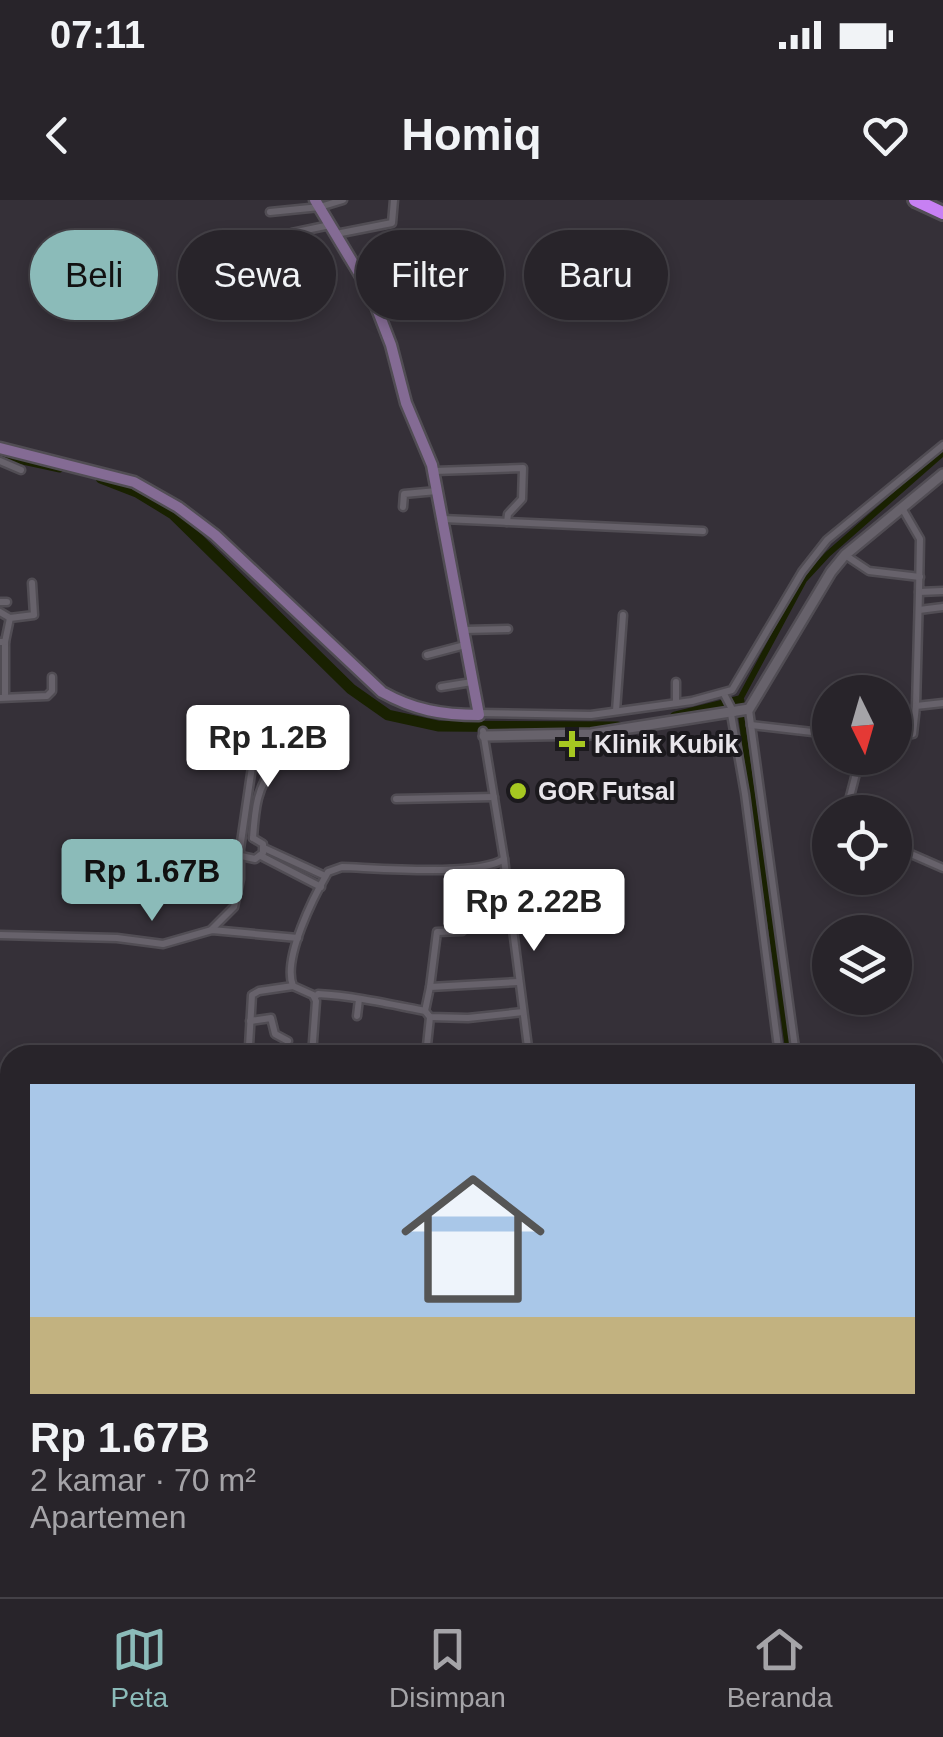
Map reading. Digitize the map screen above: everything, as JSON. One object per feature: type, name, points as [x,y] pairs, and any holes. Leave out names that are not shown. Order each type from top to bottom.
[{"type":"highway","points":[[915,200],[943,213]]},
{"type":"main road","points":[[0,448],[104,473],[158,494],[215,535],[382,692],[430,712],[479,715],[433,471],[406,403],[391,345],[371,293],[317,203]]},
{"type":"street","points":[[270,212],[343,200]]},
{"type":"street","points":[[324,230],[392,223],[394,200]]},
{"type":"street","points":[[527,1045],[504,859],[479,715],[591,715],[725,696],[738,682],[802,572],[827,540],[943,445]]},
{"type":"street","points":[[0,461],[20,470]]},
{"type":"street","points":[[433,471],[523,468],[522,499],[508,514],[507,522]]},
{"type":"street","points":[[778,1045],[738,712],[846,556],[943,474]]},
{"type":"street","points":[[403,506],[404,494],[438,491]]},
{"type":"street","points":[[902,508],[920,539],[912,734]]},
{"type":"street","points":[[443,519],[702,532]]},
{"type":"street","points":[[846,556],[869,571],[920,578]]},
{"type":"street","points":[[0,612],[10,618],[33,617],[32,583]]},
{"type":"street","points":[[919,592],[943,591]]},
{"type":"street","points":[[919,610],[943,607]]},
{"type":"street","points":[[616,711],[623,615]]},
{"type":"street","points":[[10,618],[3,642],[3,697],[47,696],[52,691],[52,677]]},
{"type":"street","points":[[464,630],[508,629]]},
{"type":"street","points":[[427,656],[466,644]]},
{"type":"street","points":[[442,687],[473,682]]},
{"type":"street","points":[[676,682],[676,703]]},
{"type":"street","points":[[725,696],[750,724],[795,1045]]},
{"type":"street","points":[[916,706],[943,702]]},
{"type":"street","points":[[483,733],[591,734],[738,712]]},
{"type":"street","points":[[206,725],[269,721],[259,752]]},
{"type":"street","points":[[750,724],[812,732]]},
{"type":"street","points":[[212,930],[234,907],[254,754],[268,752],[275,760],[274,768],[266,774],[258,793],[253,838]]},
{"type":"street","points":[[254,771],[266,774]]},
{"type":"street","points":[[396,799],[494,796]]},
{"type":"street","points":[[242,856],[254,859],[262,852],[262,842],[253,838],[243,840]]},
{"type":"street","points":[[262,852],[325,876]]},
{"type":"street","points":[[262,852],[321,886]]},
{"type":"street","points":[[912,854],[943,868]]},
{"type":"street","points":[[293,986],[290,972],[298,938],[325,876],[342,866],[454,868],[494,864],[504,859]]},
{"type":"street","points":[[426,1045],[430,987],[440,930],[462,930],[475,918],[511,915]]},
{"type":"street","points":[[0,935],[117,938],[163,944],[212,930],[298,938]]},
{"type":"street","points":[[430,987],[518,982]]},
{"type":"street","points":[[249,1045],[255,993],[293,986],[315,997]]},
{"type":"street","points":[[315,997],[318,994],[359,999],[468,1018],[522,1012]]},
{"type":"street","points":[[313,1045],[315,997]]},
{"type":"street","points":[[357,1016],[359,999]]},
{"type":"street","points":[[250,1021],[271,1018],[275,1034],[288,1041]]},
{"type":"waterway","points":[[788,1045],[739,701],[804,580],[828,554],[943,453]]},
{"type":"waterway","points":[[0,454],[59,467]]},
{"type":"waterway","points":[[101,478],[137,492],[173,514],[351,689],[388,715],[438,726],[618,727]]},
{"type":"waterway","points":[[675,717],[739,701]]},
{"type":"place","name":"Klinik Kubik","points":[[572,744]]},
{"type":"place","name":"GOR Futsal","points":[[518,791]]}]
